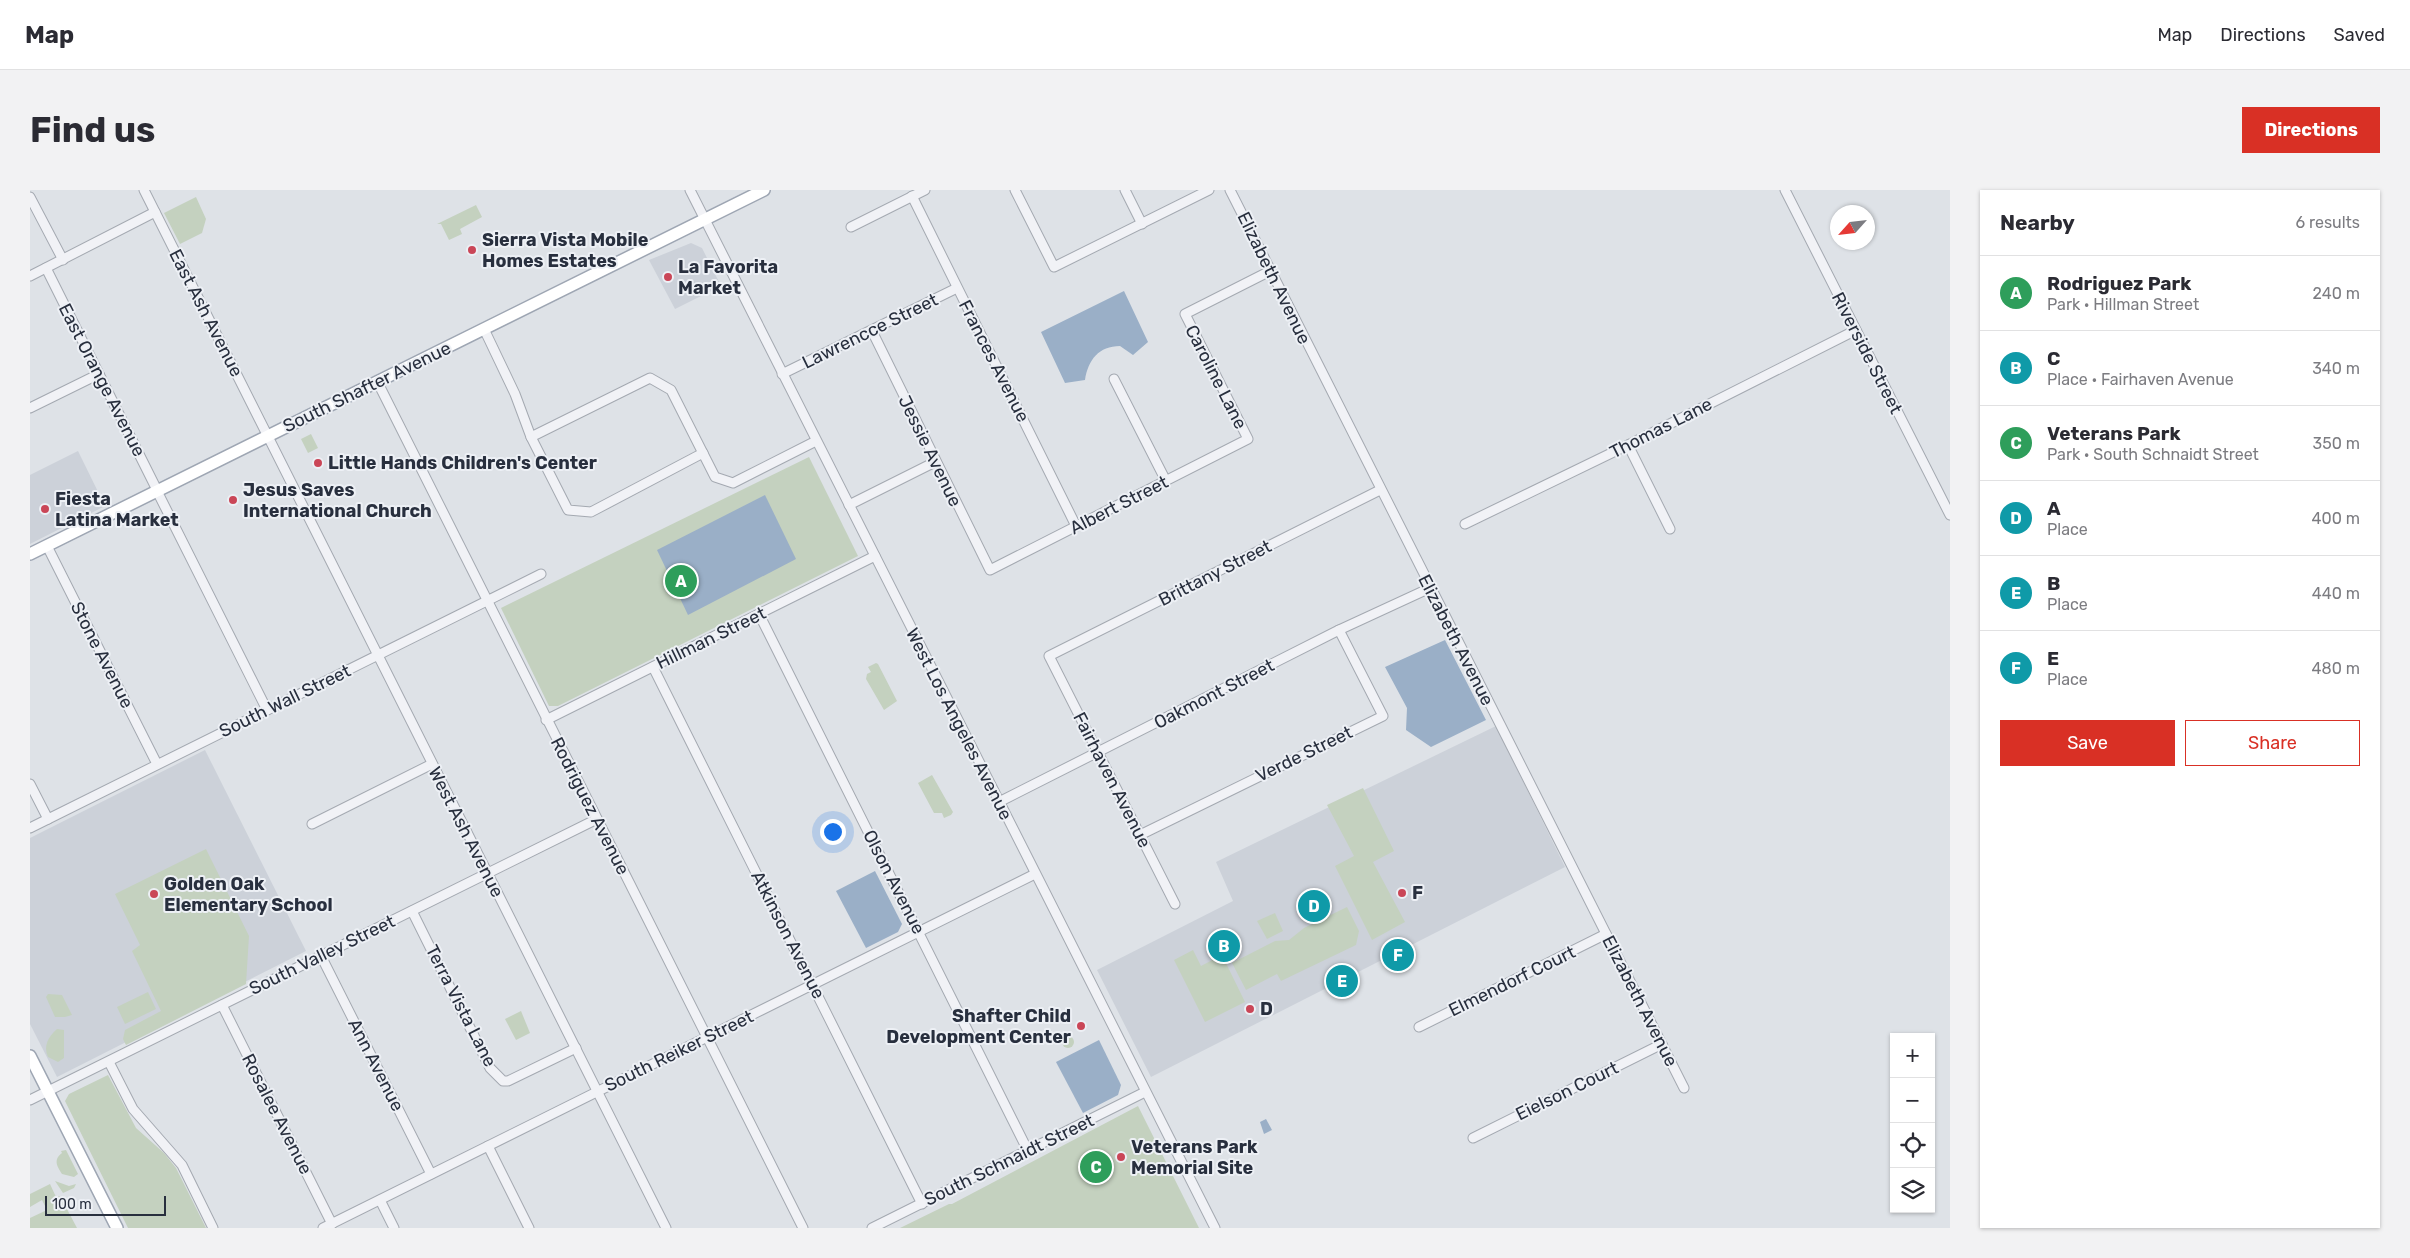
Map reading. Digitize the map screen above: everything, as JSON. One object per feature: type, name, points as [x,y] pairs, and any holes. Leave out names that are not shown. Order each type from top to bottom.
[{"type":"main road","name":"South Shafter Avenue","points":[[30,554],[764,190]]},
{"type":"main road","points":[[30,1056],[117,1228]]},
{"type":"street","name":"East Ash Avenue","points":[[144,190],[231,360],[267,437]]},
{"type":"street","name":"West Los Angeles Avenue","points":[[690,190],[1215,1228]]},
{"type":"street","points":[[852,227],[925,190]]},
{"type":"street","points":[[1015,190],[1054,267],[1209,190]]},
{"type":"street","points":[[1124,190],[1142,224]]},
{"type":"street","name":"Elizabeth Avenue","points":[[1230,190],[1684,1088]]},
{"type":"street","name":"Riverside Street","points":[[1785,190],[1950,515]]},
{"type":"street","name":"Frances Avenue","points":[[912,196],[1076,526]]},
{"type":"street","points":[[30,197],[63,260]]},
{"type":"street","points":[[30,276],[155,212]]},
{"type":"street","name":"East Orange Avenue","points":[[46,268],[267,710]]},
{"type":"street","name":"Caroline Lane","points":[[1248,439],[1185,314],[1270,271]]},
{"type":"street","name":"Lawrencce Street","points":[[782,374],[957,288]]},
{"type":"street","points":[[484,329],[515,394],[531,437],[568,510],[590,512],[703,453]]},
{"type":"street","name":"Thomas Lane","points":[[1465,524],[1628,445],[1856,330]]},
{"type":"street","name":"Jessie Avenue","points":[[872,331],[935,462],[990,570]]},
{"type":"street","points":[[30,408],[99,374]]},
{"type":"street","points":[[531,437],[650,378],[670,390],[715,477],[733,483],[816,441]]},
{"type":"street","points":[[1114,379],[1166,481]]},
{"type":"street","name":"Rodriguez Avenue","points":[[378,382],[486,601],[803,1228]]},
{"type":"street","name":"West Ash Avenue","points":[[267,437],[666,1228]]},
{"type":"street","name":"Albert Street","points":[[990,570],[1248,439]]},
{"type":"street","points":[[1628,445],[1670,529]]},
{"type":"street","points":[[849,505],[935,462]]},
{"type":"street","name":"Brittany Street","points":[[1049,656],[1380,490]]},
{"type":"street","name":"Stone Avenue","points":[[47,546],[157,764]]},
{"type":"street","name":"Hillman Street","points":[[546,720],[875,556]]},
{"type":"street","name":"South Wall Street","points":[[30,828],[540,574]]},
{"type":"street","name":"Oakmont Street","points":[[999,802],[1339,630],[1430,588]]},
{"type":"street","name":"Olson Avenue","points":[[759,614],[1028,1151]]},
{"type":"street","name":"Verde Street","points":[[1140,835],[1383,716],[1339,630]]},
{"type":"street","name":"Fairhaven Avenue","points":[[1049,656],[1175,904]]},
{"type":"street","name":"Atkinson Avenue","points":[[653,667],[922,1204]]},
{"type":"street","points":[[312,824],[432,764]]},
{"type":"street","points":[[30,784],[48,819]]},
{"type":"street","name":"South Valley Street","points":[[30,1100],[596,819]]},
{"type":"street","name":"South Reiker Street","points":[[323,1228],[1035,874]]},
{"type":"street","name":"Terra Vista Lane","points":[[412,910],[490,1068],[503,1081],[508,1081],[576,1048]]},
{"type":"street","name":"Elmendorf Court","points":[[1419,1028],[1606,934]]},
{"type":"street","name":"Ann Avenue","points":[[321,956],[431,1174]]},
{"type":"street","name":"Rosalee Avenue","points":[[222,1005],[332,1224]]},
{"type":"street","name":"Eielson Court","points":[[1473,1138],[1662,1044]]},
{"type":"street","points":[[109,1062],[133,1110],[182,1165],[213,1228]]},
{"type":"street","name":"South Schnaidt Street","points":[[872,1228],[1145,1092]]},
{"type":"street","points":[[488,1146],[529,1228]]},
{"type":"street","points":[[380,1200],[394,1228]]},
{"type":"shaded area","points":[[691,243],[702,248],[721,286],[675,309],[649,260]]},
{"type":"shaded area","points":[[78,451],[105,506],[30,544],[30,475]]},
{"type":"shaded area","points":[[1496,726],[1565,867],[1151,1077],[1097,970],[1233,901],[1216,862]]},
{"type":"shaded area","name":"Golden Oak Elementary School","points":[[205,750],[306,951],[57,1077],[30,1024],[30,838]]},
{"type":"green space","points":[[196,197],[206,219],[202,233],[180,244],[164,213]]},
{"type":"green space","points":[[476,205],[482,217],[460,229],[462,234],[449,240],[441,224],[437,224]]},
{"type":"green space","points":[[311,434],[318,448],[308,453],[301,439]]},
{"type":"green space","points":[[809,457],[858,556],[558,706],[549,706],[501,608]]},
{"type":"green space","points":[[876,663],[897,701],[884,710],[866,679],[867,674],[871,672],[868,667]]},
{"type":"green space","points":[[932,775],[953,812],[944,818],[942,813],[934,813],[918,783]]},
{"type":"green space","points":[[1363,788],[1394,851],[1373,862],[1405,922],[1372,940],[1335,866],[1354,856],[1327,805]]},
{"type":"green space","points":[[206,849],[249,936],[246,984],[126,1045],[123,1039],[125,1030],[161,1011],[132,951],[140,945],[115,894]]},
{"type":"green space","points":[[1347,907],[1359,931],[1356,945],[1281,981],[1277,974],[1246,990],[1232,963],[1275,941],[1289,940],[1304,928]]},
{"type":"green space","points":[[1275,913],[1283,931],[1267,939],[1257,921]]},
{"type":"green space","points":[[1193,950],[1201,966],[1222,955],[1245,1002],[1205,1022],[1174,960]]},
{"type":"green space","points":[[148,992],[156,1009],[125,1024],[117,1007]]},
{"type":"green space","points":[[48,994],[62,995],[72,1015],[55,1017],[46,997]]},
{"type":"green space","points":[[521,1011],[530,1033],[516,1040],[505,1019]]},
{"type":"green space","points":[[57,1029],[64,1030],[64,1058],[58,1062],[48,1057],[46,1049],[49,1038]]},
{"type":"green space","points":[[1070,1036],[1073,1037],[1073,1047],[1066,1048],[1063,1047],[1062,1040],[1063,1037]]},
{"type":"green space","points":[[108,1075],[136,1128],[164,1153],[176,1168],[206,1228],[128,1228],[65,1101],[69,1094]]},
{"type":"green space","points":[[1138,1106],[1199,1228],[900,1228],[952,1204]]},
{"type":"green space","points":[[66,1150],[78,1174],[74,1177],[62,1174],[57,1166],[61,1151]]},
{"type":"green space","points":[[55,1181],[69,1186],[76,1184],[74,1188],[63,1193]]},
{"type":"green space","points":[[50,1184],[56,1197],[60,1196],[77,1228],[30,1228],[30,1218],[47,1210],[42,1200],[30,1207],[30,1194]]},
{"type":"water","points":[[1124,291],[1148,342],[1133,355],[1120,346],[1106,348],[1100,351],[1092,360],[1085,380],[1065,383],[1041,332]]},
{"type":"water","points":[[765,495],[796,559],[688,615],[657,550]]},
{"type":"water","points":[[1445,640],[1486,720],[1431,747],[1406,730],[1407,708],[1385,667]]},
{"type":"water","points":[[875,871],[902,924],[898,932],[866,948],[836,891]]},
{"type":"water","points":[[1099,1040],[1121,1085],[1118,1095],[1083,1113],[1056,1062]]},
{"type":"water","points":[[1266,1119],[1272,1130],[1264,1134],[1260,1122]]},
{"type":"place","name":"Sierra Vista Mobile Homes Estates","points":[[472,250]]},
{"type":"place","name":"La Favorita Market","points":[[668,277]]},
{"type":"place","name":"Little Hands Children's Center","points":[[318,463]]},
{"type":"place","name":"Jesus Saves International Church","points":[[233,500]]},
{"type":"place","name":"Fiesta Latina Market","points":[[45,509]]},
{"type":"place","name":"Rodriguez Park","points":[[681,581]]},
{"type":"place","name":"F","points":[[1402,893]]},
{"type":"place","name":"Golden Oak Elementary School","points":[[154,894]]},
{"type":"place","name":"A","points":[[1314,906]]},
{"type":"place","name":"C","points":[[1224,946]]},
{"type":"place","name":"E","points":[[1398,955]]},
{"type":"place","name":"B","points":[[1342,981]]},
{"type":"place","name":"D","points":[[1250,1009]]},
{"type":"place","name":"Shafter Child Development Center","points":[[1081,1026]]},
{"type":"place","name":"Veterans Park Memorial Site","points":[[1121,1157]]},
{"type":"place","name":"Veterans Park","points":[[1096,1167]]}]
